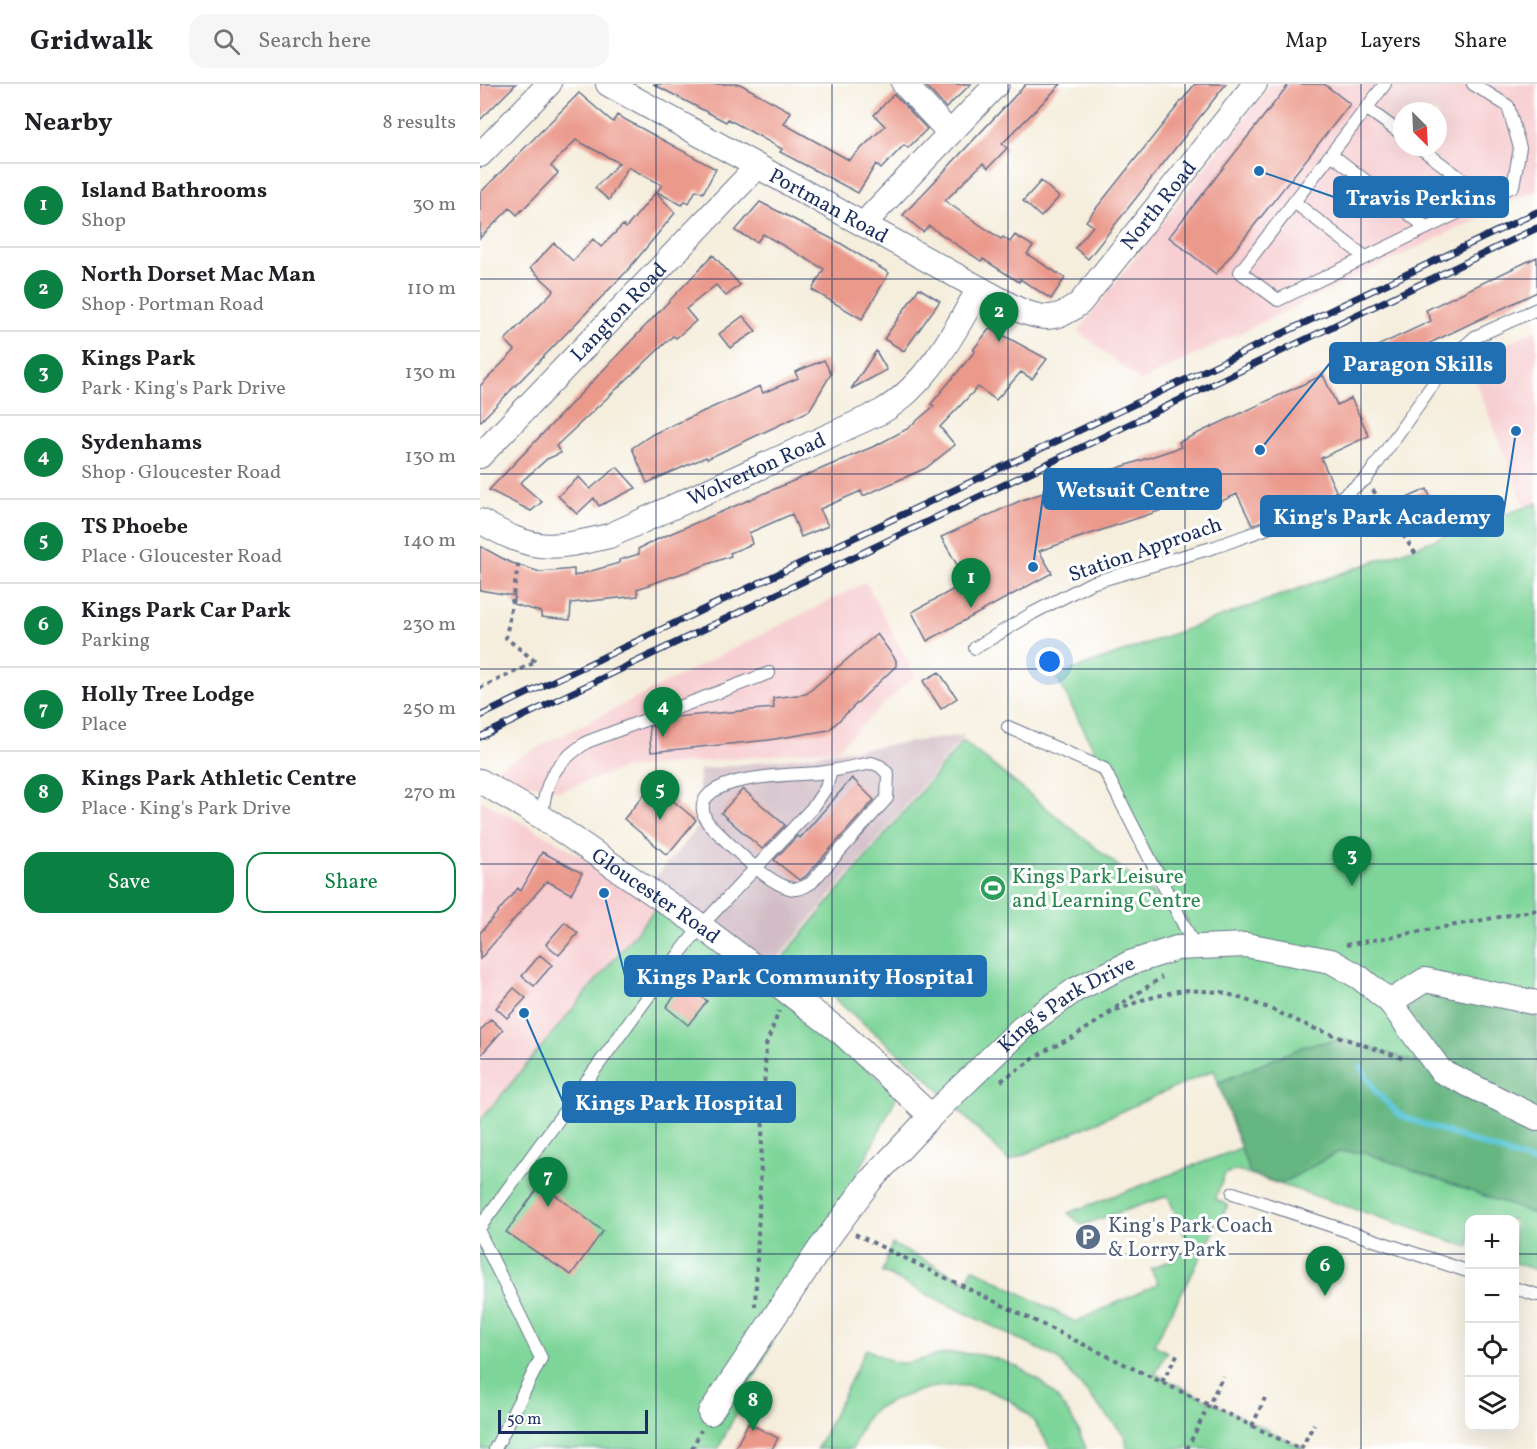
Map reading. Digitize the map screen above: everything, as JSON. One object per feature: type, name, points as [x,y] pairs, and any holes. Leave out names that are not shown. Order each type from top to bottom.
[{"type":"street","points":[[480,155],[549,84]]},
{"type":"street","name":"Portman Road","points":[[608,84],[979,288],[1038,318],[1053,318]]},
{"type":"street","points":[[904,84],[950,133]]},
{"type":"street","points":[[867,226],[871,216],[997,84]]},
{"type":"street","name":"North Road","points":[[1053,318],[1068,313],[1080,303],[1255,84]]},
{"type":"street","name":"Langton Road","points":[[480,456],[757,167]]},
{"type":"street","name":"Wolverton Road","points":[[480,521],[507,537],[539,547],[573,545],[609,536],[881,412],[898,402],[910,389],[955,331],[979,288]]},
{"type":"street","name":"Gloucester Road","points":[[480,781],[542,817],[701,926],[843,1034],[931,1116]]},
{"type":"street","name":"King's Park Drive","points":[[710,1413],[758,1340],[870,1181],[931,1116],[1022,1028],[1075,990],[1130,963],[1177,948],[1246,945],[1331,960],[1359,977],[1390,1002],[1441,1071],[1537,1118]]},
{"type":"street","points":[[1390,1002],[1425,980],[1537,1003]]},
{"type":"lane","points":[[1385,84],[1240,272],[1278,300],[1513,186],[1520,148],[1508,106],[1473,84]]},
{"type":"lane","points":[[1366,108],[1393,128]]},
{"type":"lane","points":[[1331,154],[1426,228]]},
{"type":"lane","points":[[1431,156],[1487,198]]},
{"type":"lane","points":[[1294,202],[1365,257]]},
{"type":"lane","name":"Station Approach","points":[[975,648],[1033,613],[1091,583],[1215,547],[1329,506],[1366,479],[1452,357],[1475,337],[1537,309]]},
{"type":"lane","points":[[542,817],[546,786],[552,773],[565,756],[586,742],[769,673]]},
{"type":"lane","points":[[1008,727],[1104,769],[1195,947]]},
{"type":"lane","points":[[873,763],[888,774],[887,798],[846,847],[806,886],[791,889],[756,869],[708,823],[703,815],[704,806],[710,794],[732,781],[831,771],[873,763]]},
{"type":"lane","points":[[480,1227],[701,926],[814,806],[826,788],[831,771]]},
{"type":"lane","points":[[1233,1192],[1465,1270]]},
{"type":"lane","points":[[480,1234],[541,1359],[495,1449]]},
{"type":"lane","points":[[1519,1289],[1537,1295]]},
{"type":"path","points":[[1366,479],[1417,556]]},
{"type":"path","points":[[480,688],[536,662],[506,638],[522,542]]},
{"type":"path","points":[[1344,946],[1537,910]]},
{"type":"path","points":[[1073,1037],[1149,984],[1168,974]]},
{"type":"path","points":[[758,1340],[754,1304],[766,1045],[786,990]]},
{"type":"path","points":[[998,1083],[1045,1051],[1073,1037],[1111,1013],[1142,1000],[1182,990],[1222,992],[1266,1007],[1313,1029],[1409,1060]]},
{"type":"path","points":[[837,1226],[1300,1449],[1314,1424]]},
{"type":"path","points":[[1162,1382],[1178,1353]]},
{"type":"path","points":[[1187,1449],[1223,1376]]},
{"type":"path","points":[[1252,1426],[1264,1398]]},
{"type":"shaded area","points":[[1271,84],[1537,84],[1537,190],[1141,381],[1078,331]]},
{"type":"shaded area","points":[[1537,330],[1537,503],[1525,507],[1467,360]]},
{"type":"shaded area","points":[[866,582],[915,675],[837,749],[622,769],[560,791],[485,774]]},
{"type":"shaded area","points":[[965,735],[771,967],[652,881],[699,826],[699,770]]},
{"type":"shaded area","points":[[480,800],[558,842],[658,906],[480,1121]]},
{"type":"green space","points":[[1537,503],[1537,1270],[1519,1264],[1519,1215],[1465,1215],[1465,1246],[1237,1170],[1225,1174],[1215,1199],[1228,1205],[1154,1345],[1167,1352],[1155,1374],[1305,1449],[1127,1449],[1125,1436],[1057,1358],[882,1272],[892,1244],[966,1281],[973,1268],[1075,1322],[1158,1284],[1151,1269],[1191,1250],[1168,1196],[1082,1225],[1068,1213],[1241,1148],[1214,1070],[1009,1161],[922,1073],[784,956],[963,741],[1189,923],[1145,847],[1056,676]]},
{"type":"green space","points":[[658,906],[758,981],[898,1094],[718,1449],[480,1449],[480,1121]]},
{"type":"green space","points":[[1425,980],[1537,1003],[1537,1215],[1363,1152],[1338,1152],[1281,1184],[1250,1174],[1218,1083],[1307,1045],[1344,1039],[1440,1070],[1390,1002]]},
{"type":"green space","points":[[866,1349],[900,1363],[950,1353],[974,1354],[1016,1366],[1051,1391],[1077,1427],[1086,1449],[1050,1449],[1039,1428],[1008,1399],[989,1391],[948,1386],[926,1389],[904,1396],[875,1410],[861,1428],[852,1449],[817,1449]]},
{"type":"building","points":[[480,84],[516,84],[480,120]]},
{"type":"building","points":[[653,84],[740,84],[791,112],[784,124],[849,160],[885,126],[874,115],[894,94],[927,129],[908,148],[904,145],[881,169],[876,164],[858,193],[780,152],[782,149],[728,119],[726,122]]},
{"type":"building","points":[[924,84],[971,84],[946,108]]},
{"type":"building","points":[[1026,84],[1061,84],[1002,144],[1007,148],[988,168],[983,163],[945,201],[1001,239],[1003,237],[1010,242],[1015,235],[1033,246],[1027,254],[1065,278],[1051,299],[1020,279],[1019,282],[983,259],[981,261],[929,226],[923,232],[903,215]]},
{"type":"building","points":[[1195,84],[1226,84],[1088,259],[1075,248],[1093,226],[1086,221]]},
{"type":"building","points":[[1289,84],[1324,84],[1350,104],[1216,274],[1169,237]]},
{"type":"building","points":[[579,93],[613,122],[617,115],[716,169],[703,193],[696,190],[689,203],[685,201],[682,205],[657,192],[662,185],[628,167],[609,200],[595,188],[619,163],[576,140],[551,166],[558,173],[533,199],[517,215],[510,208],[480,238],[480,193]]},
{"type":"building","points":[[1041,181],[1059,197],[1041,217],[1023,201]]},
{"type":"building","points":[[656,192],[675,213],[627,271],[480,422],[480,386],[515,350],[505,340],[554,290],[530,268],[554,243],[573,261],[593,239],[601,247],[623,225],[626,228]]},
{"type":"building","points":[[760,202],[840,243],[889,273],[862,319],[812,290],[824,269],[763,234],[757,242],[735,231]]},
{"type":"building","points":[[713,255],[740,285],[726,296],[716,285],[686,309],[696,321],[676,338],[673,336],[556,446],[561,453],[547,459],[520,483],[542,502],[531,511],[489,490]]},
{"type":"building","points":[[1537,257],[1537,292],[1367,373],[1358,355],[1431,321],[1426,310]]},
{"type":"building","points":[[919,288],[940,301],[904,351],[884,339]]},
{"type":"building","points":[[743,316],[756,331],[730,348],[719,334]]},
{"type":"building","points":[[990,328],[1047,359],[1032,379],[1021,372],[996,400],[978,387],[940,427],[955,445],[926,468],[863,496],[861,491],[820,509],[828,526],[801,537],[792,514],[749,533],[752,544],[730,553],[731,556],[637,589],[638,596],[571,603],[570,620],[541,617],[541,612],[513,604],[515,596],[480,590],[480,546],[509,562],[540,572],[574,569],[574,576],[619,563],[619,560],[639,554],[638,549],[658,539],[877,445],[907,429],[934,406],[931,404],[975,351],[973,350]]},
{"type":"building","points":[[876,351],[887,370],[851,389]]},
{"type":"building","points":[[824,360],[831,374],[809,411],[707,459],[706,457],[647,483],[632,448],[653,434],[760,386],[763,393],[798,378],[795,372]]},
{"type":"building","points":[[1323,375],[1337,405],[1351,398],[1369,436],[1321,458],[1336,491],[1328,497],[1252,525],[1237,494],[1209,507],[1204,496],[1039,551],[1052,573],[927,641],[912,612],[967,582],[941,537],[1022,500],[1181,447],[1179,442]]},
{"type":"building","points":[[617,467],[636,488],[599,506],[594,498],[577,514],[558,496],[579,477],[590,489]]},
{"type":"building","points":[[1427,489],[1434,507],[1414,515],[1407,498]]},
{"type":"building","points":[[877,634],[896,660],[896,666],[829,730],[769,740],[651,752],[649,727],[675,717],[774,708],[773,698],[806,694]]},
{"type":"building","points":[[939,672],[957,698],[941,709],[923,681]]},
{"type":"building","points":[[852,778],[874,800],[805,877],[799,880],[774,860],[797,836],[800,838]]},
{"type":"building","points":[[653,784],[696,820],[667,855],[624,819]]},
{"type":"building","points":[[743,789],[785,825],[762,849],[721,813]]},
{"type":"building","points":[[542,852],[582,873],[571,894],[547,881],[480,959],[480,933],[518,888],[521,891]]},
{"type":"building","points":[[565,922],[578,933],[559,955],[546,944]]},
{"type":"building","points":[[540,955],[552,965],[534,986],[522,976]]},
{"type":"building","points":[[684,984],[707,1001],[688,1025],[666,1007]]},
{"type":"building","points":[[514,988],[526,998],[507,1018],[496,1008]]},
{"type":"building","points":[[491,1019],[503,1030],[480,1056],[480,1031]]},
{"type":"building","points":[[541,1184],[603,1231],[571,1275],[506,1232]]},
{"type":"building","points":[[748,1423],[778,1438],[772,1449],[735,1449]]},
{"type":"waterway","points":[[1361,1067],[1376,1092],[1401,1116],[1537,1164]]},
{"type":"railway","points":[[480,716],[1537,212]]},
{"type":"railway","points":[[480,737],[1537,228]]},
{"type":"place","name":"Travis Perkins","points":[[1259,171]]},
{"type":"place","name":"North Dorset Mac Man","points":[[999,342]]},
{"type":"place","name":"King's Park Academy","points":[[1516,431]]},
{"type":"place","name":"Paragon Skills","points":[[1260,450]]},
{"type":"place","name":"Wetsuit Centre","points":[[1033,567]]},
{"type":"place","name":"Island Bathrooms","points":[[971,608]]},
{"type":"place","name":"Sydenhams","points":[[663,737]]},
{"type":"place","name":"TS Phoebe","points":[[660,820]]},
{"type":"place","name":"Kings Park","points":[[1352,886]]},
{"type":"place","name":"Kings Park Leisure and Learning Centre","points":[[993,888]]},
{"type":"place","name":"Kings Park Community Hospital","points":[[604,893]]},
{"type":"place","name":"Kings Park Hospital","points":[[524,1013]]},
{"type":"place","name":"Holly Tree Lodge","points":[[548,1207]]},
{"type":"place","name":"King's Park Coach & Lorry Park","points":[[1088,1237]]},
{"type":"place","name":"Kings Park Car Park","points":[[1325,1296]]},
{"type":"place","name":"Kings Park Athletic Centre","points":[[753,1431]]}]
